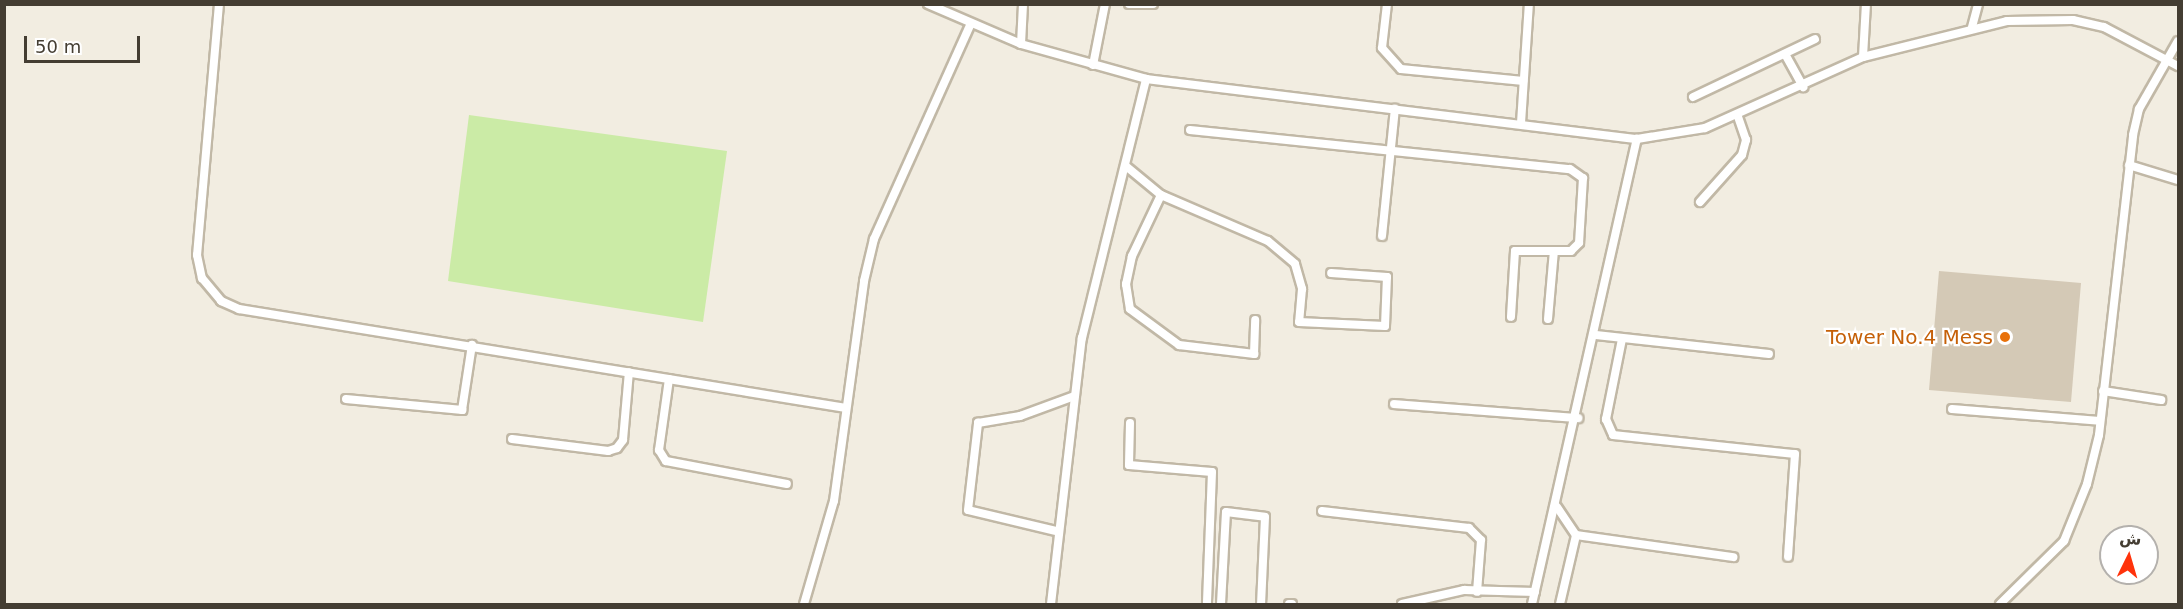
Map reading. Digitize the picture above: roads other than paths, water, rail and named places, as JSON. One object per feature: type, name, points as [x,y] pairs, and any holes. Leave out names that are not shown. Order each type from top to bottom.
[{"type":"lane","points":[[219,4],[197,255],[208,288],[238,309],[472,345],[846,408]]},
{"type":"lane","points":[[928,4],[970,25],[1021,45],[1146,79],[1521,123],[1637,139],[1691,132],[1738,117],[1863,57],[1972,27],[2073,20],[2134,39],[2169,58],[2178,66]]},
{"type":"lane","points":[[1021,45],[1023,4]]},
{"type":"lane","points":[[1093,65],[1105,4]]},
{"type":"lane","points":[[1129,4],[1153,4]]},
{"type":"lane","points":[[1387,4],[1383,48],[1401,69],[1523,81]]},
{"type":"lane","points":[[1521,123],[1529,4]]},
{"type":"lane","points":[[1863,57],[1866,4]]},
{"type":"lane","points":[[1972,27],[1978,4]]},
{"type":"lane","points":[[804,604],[834,501],[846,408],[874,239],[970,25]]},
{"type":"lane","points":[[1693,97],[1815,39]]},
{"type":"lane","points":[[2000,604],[2064,542],[2087,484],[2100,422],[2129,165],[2139,109],[2178,41]]},
{"type":"lane","points":[[1785,54],[1803,87]]},
{"type":"lane","points":[[1052,604],[1056,531],[1082,338],[1127,167],[1146,79]]},
{"type":"lane","points":[[1382,236],[1393,152],[1395,109]]},
{"type":"lane","points":[[1700,202],[1742,155],[1746,140],[1738,117]]},
{"type":"lane","points":[[1191,130],[1570,169],[1583,178],[1579,243],[1571,250],[1515,251],[1511,317]]},
{"type":"lane","points":[[1533,604],[1578,418],[1637,139]]},
{"type":"lane","points":[[2129,165],[2178,180]]},
{"type":"lane","points":[[1127,167],[1161,195],[1220,216],[1268,241],[1295,264],[1302,289],[1299,322],[1385,326],[1387,277],[1331,273]]},
{"type":"lane","points":[[1161,195],[1132,256],[1126,284],[1131,309],[1179,345],[1254,354],[1255,320]]},
{"type":"lane","points":[[1548,319],[1554,251]]},
{"type":"lane","points":[[1596,335],[1768,354]]},
{"type":"lane","points":[[1622,339],[1606,419],[1613,435],[1795,454],[1788,557]]},
{"type":"lane","points":[[346,399],[455,412],[466,404],[472,345]]},
{"type":"lane","points":[[512,439],[608,451],[617,448],[624,431],[630,372]]},
{"type":"lane","points":[[669,379],[659,450],[666,461],[787,484]]},
{"type":"lane","points":[[2103,391],[2161,400]]},
{"type":"lane","points":[[1056,531],[968,510],[978,423],[1020,416],[1074,396]]},
{"type":"lane","points":[[1394,404],[1578,418]]},
{"type":"lane","points":[[1952,409],[2100,422]]},
{"type":"lane","points":[[1130,423],[1129,465],[1212,472],[1207,604]]},
{"type":"lane","points":[[1557,507],[1576,535],[1560,604]]},
{"type":"lane","points":[[1221,604],[1226,512],[1265,517],[1261,604]]},
{"type":"lane","points":[[1322,512],[1469,528],[1481,540],[1477,592]]},
{"type":"lane","points":[[1576,535],[1733,557]]},
{"type":"lane","points":[[1402,604],[1477,592],[1535,592]]},
{"type":"place","name":"Tower No.4 Mess","points":[[2005,337]]}]
